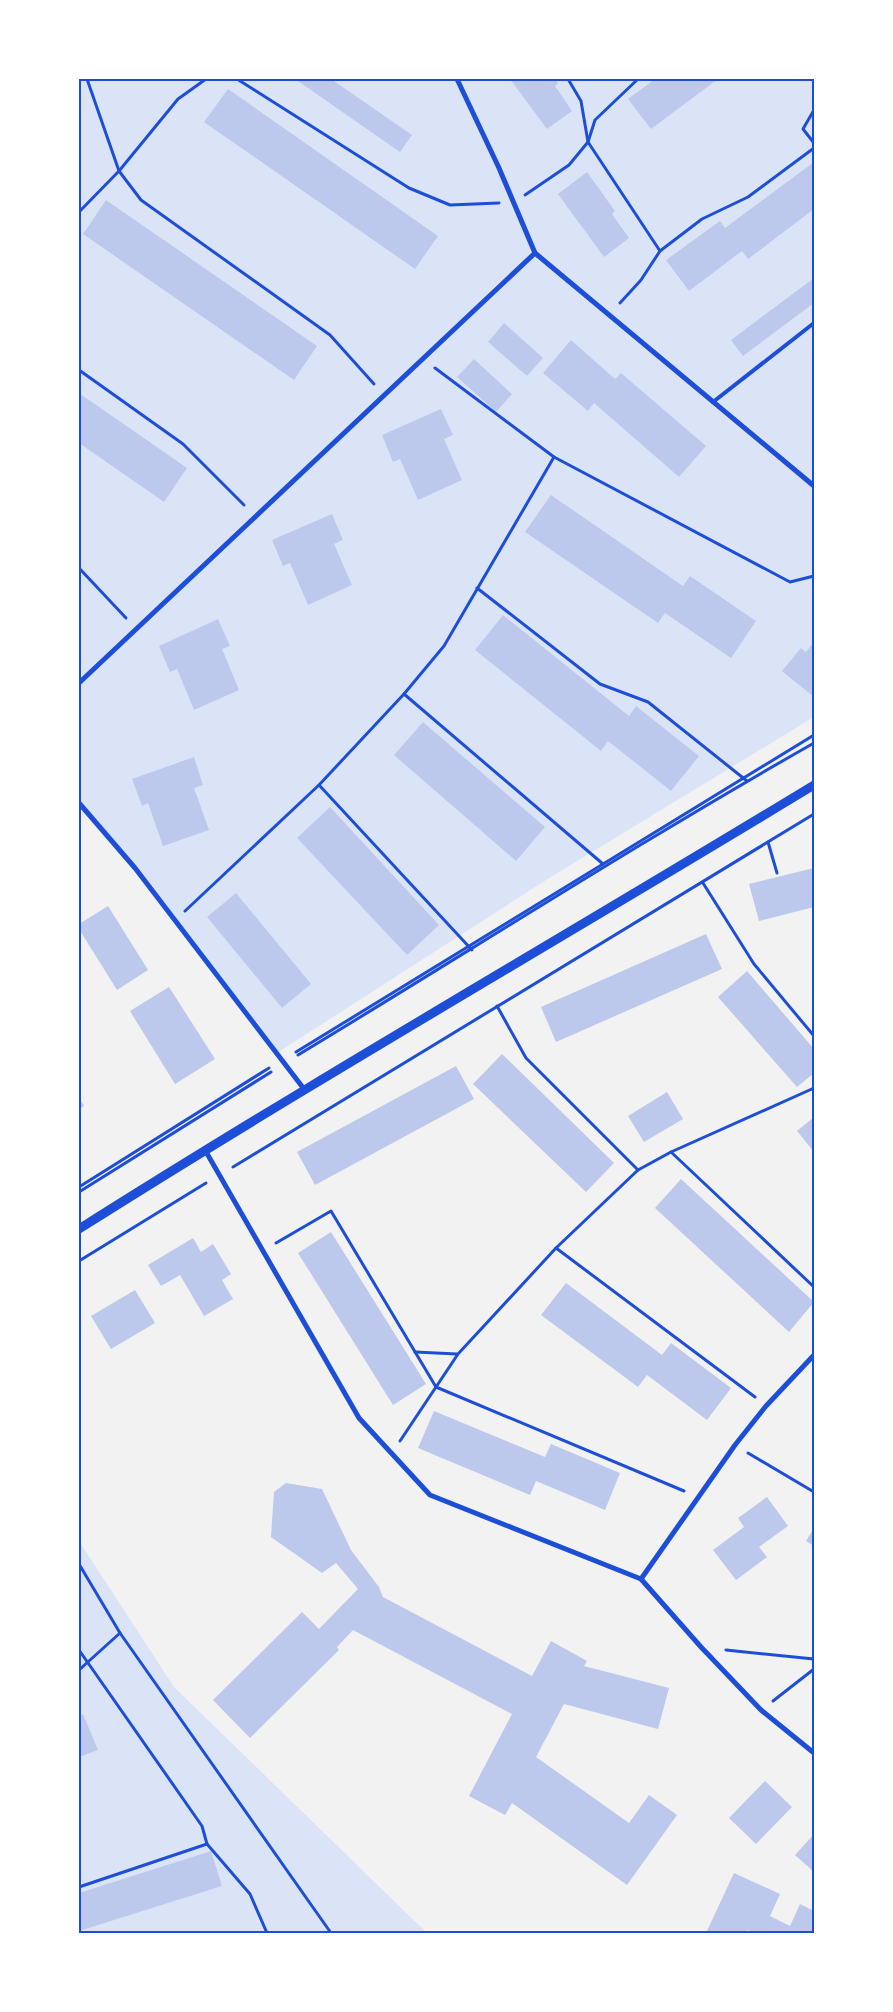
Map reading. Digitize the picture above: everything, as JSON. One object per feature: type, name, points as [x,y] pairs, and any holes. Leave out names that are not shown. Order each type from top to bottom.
[{"type":"street","points":[[457,79],[535,253],[814,486]]},
{"type":"street","points":[[79,683],[535,253]]},
{"type":"street","points":[[79,1229],[304,1088],[567,935],[814,785]]},
{"type":"street","points":[[79,802],[176,920],[304,1088]]},
{"type":"street","points":[[205,1149],[360,1418],[430,1495],[641,1578],[700,1647],[761,1710],[814,1753]]},
{"type":"street","points":[[641,1578],[735,1446],[766,1406],[814,1355]]},
{"type":"lane","points":[[713,402],[814,323]]},
{"type":"path","points":[[87,79],[119,171],[142,200],[330,335],[384,395]]},
{"type":"path","points":[[79,212],[119,171],[178,99],[206,79]]},
{"type":"path","points":[[237,79],[410,188],[450,204],[514,203],[569,166],[588,142],[596,120],[638,79]]},
{"type":"path","points":[[568,79],[581,101],[588,142],[660,251]]},
{"type":"path","points":[[814,110],[803,129],[814,143]]},
{"type":"path","points":[[609,315],[641,280],[660,251],[702,218],[748,197],[814,148]]},
{"type":"path","points":[[423,359],[554,457],[790,582],[814,576]]},
{"type":"path","points":[[79,370],[183,444],[256,516]]},
{"type":"path","points":[[176,920],[319,785],[404,694],[444,646],[554,457]]},
{"type":"path","points":[[79,568],[97,584],[136,629]]},
{"type":"path","points":[[477,588],[600,684],[648,702],[747,781]]},
{"type":"path","points":[[404,694],[603,865]]},
{"type":"path","points":[[79,1187],[283,1062],[472,950],[742,777],[814,735]]},
{"type":"path","points":[[79,1192],[468,946],[603,865],[814,743]]},
{"type":"path","points":[[319,785],[472,950]]},
{"type":"path","points":[[79,1261],[814,814]]},
{"type":"path","points":[[768,842],[777,873]]},
{"type":"path","points":[[703,883],[754,964],[814,1036]]},
{"type":"path","points":[[497,1006],[526,1058],[638,1170]]},
{"type":"path","points":[[392,1453],[458,1354],[556,1248],[638,1170],[671,1152],[814,1088]]},
{"type":"path","points":[[671,1152],[814,1287]]},
{"type":"path","points":[[263,1251],[331,1211],[436,1387],[698,1497]]},
{"type":"path","points":[[556,1248],[766,1406]]},
{"type":"path","points":[[415,1352],[458,1354]]},
{"type":"path","points":[[735,1446],[814,1492]]},
{"type":"path","points":[[79,1564],[120,1633],[332,1933]]},
{"type":"path","points":[[79,1670],[120,1633]]},
{"type":"path","points":[[700,1647],[814,1659]]},
{"type":"path","points":[[79,1650],[202,1826],[207,1844],[250,1894],[267,1933]]},
{"type":"path","points":[[761,1710],[814,1669]]},
{"type":"path","points":[[79,1887],[207,1844]]},
{"type":"shaded area","points":[[79,79],[814,79],[814,342],[812,344],[814,347],[814,717],[546,880],[277,1053],[135,868],[79,803]]},
{"type":"shaded area","points":[[79,1541],[174,1687],[427,1933],[79,1933]]},
{"type":"building","points":[[295,79],[331,79],[412,135],[400,152]]},
{"type":"building","points":[[510,79],[555,79],[558,84],[555,86],[572,111],[547,129]]},
{"type":"building","points":[[655,79],[718,79],[651,129],[628,99]]},
{"type":"building","points":[[228,89],[438,236],[415,269],[204,122]]},
{"type":"building","points":[[814,162],[814,209],[748,259],[742,251],[689,291],[666,260],[720,221],[725,228]]},
{"type":"building","points":[[587,172],[615,211],[612,214],[629,238],[604,257],[558,194]]},
{"type":"building","points":[[106,200],[317,346],[294,380],[83,234]]},
{"type":"building","points":[[814,278],[814,303],[743,356],[731,340]]},
{"type":"building","points":[[504,323],[543,358],[527,376],[488,342]]},
{"type":"building","points":[[571,340],[615,379],[621,373],[706,446],[679,477],[594,403],[588,411],[543,373]]},
{"type":"building","points":[[474,359],[512,394],[496,412],[457,377]]},
{"type":"building","points":[[79,393],[187,468],[164,502],[79,443]]},
{"type":"building","points":[[441,409],[453,435],[444,439],[462,480],[418,500],[400,459],[393,462],[382,435]]},
{"type":"building","points":[[551,495],[683,586],[690,576],[756,621],[731,658],[665,613],[658,623],[525,532]]},
{"type":"building","points":[[332,514],[343,540],[334,544],[352,585],[308,605],[290,563],[283,566],[272,540]]},
{"type":"building","points":[[503,615],[629,716],[636,706],[699,756],[671,791],[608,741],[601,751],[475,650]]},
{"type":"building","points":[[218,619],[230,646],[222,649],[239,690],[194,710],[177,669],[170,672],[159,646]]},
{"type":"building","points":[[814,642],[814,697],[782,671],[801,648],[806,652]]},
{"type":"building","points":[[423,722],[545,827],[516,861],[394,755]]},
{"type":"building","points":[[194,757],[203,785],[194,788],[209,830],[163,846],[148,803],[142,806],[132,779]]},
{"type":"building","points":[[330,807],[439,925],[407,955],[297,838]]},
{"type":"building","points":[[814,868],[814,907],[759,921],[749,884]]},
{"type":"building","points":[[236,893],[311,984],[282,1008],[207,917]]},
{"type":"building","points":[[108,906],[148,970],[117,990],[79,929],[79,924]]},
{"type":"building","points":[[706,934],[722,969],[556,1042],[541,1007]]},
{"type":"building","points":[[747,971],[814,1049],[814,1073],[797,1087],[718,997]]},
{"type":"building","points":[[169,987],[215,1059],[175,1084],[130,1011]]},
{"type":"building","points":[[502,1054],[614,1163],[586,1192],[473,1084]]},
{"type":"building","points":[[456,1066],[474,1099],[315,1185],[297,1152]]},
{"type":"building","points":[[667,1092],[683,1119],[644,1142],[628,1116]]},
{"type":"building","points":[[79,1098],[84,1106],[79,1109]]},
{"type":"building","points":[[814,1117],[814,1152],[797,1131]]},
{"type":"building","points":[[681,1179],[814,1302],[789,1332],[655,1208]]},
{"type":"building","points":[[331,1232],[426,1384],[393,1405],[298,1253]]},
{"type":"building","points":[[193,1238],[201,1252],[213,1244],[231,1274],[222,1280],[233,1299],[204,1316],[180,1275],[161,1286],[148,1265]]},
{"type":"building","points":[[566,1283],[662,1355],[671,1343],[731,1388],[707,1420],[647,1375],[638,1387],[541,1315]]},
{"type":"building","points":[[135,1290],[155,1323],[111,1349],[91,1316]]},
{"type":"building","points":[[434,1411],[545,1457],[551,1444],[620,1473],[605,1510],[536,1481],[530,1495],[418,1448]]},
{"type":"building","points":[[286,1483],[322,1489],[351,1550],[379,1587],[383,1597],[532,1676],[551,1641],[587,1661],[584,1666],[669,1688],[658,1729],[564,1704],[536,1757],[629,1823],[649,1795],[677,1815],[627,1885],[512,1803],[505,1815],[469,1796],[512,1714],[353,1630],[337,1647],[339,1650],[250,1738],[213,1700],[302,1612],[319,1629],[358,1589],[336,1563],[322,1573],[271,1537],[274,1492]]},
{"type":"building","points":[[767,1497],[788,1526],[759,1547],[767,1557],[736,1580],[713,1550],[744,1527],[738,1518]]},
{"type":"building","points":[[814,1528],[814,1546],[806,1541]]},
{"type":"building","points":[[83,1714],[98,1750],[79,1757],[79,1716]]},
{"type":"building","points":[[765,1781],[792,1807],[756,1844],[729,1818]]},
{"type":"building","points":[[814,1834],[814,1872],[795,1855]]},
{"type":"building","points":[[211,1851],[222,1886],[79,1931],[79,1893]]},
{"type":"building","points":[[734,1873],[780,1894],[770,1916],[790,1926],[800,1904],[814,1911],[814,1933],[755,1933],[747,1930],[746,1933],[706,1933]]}]
